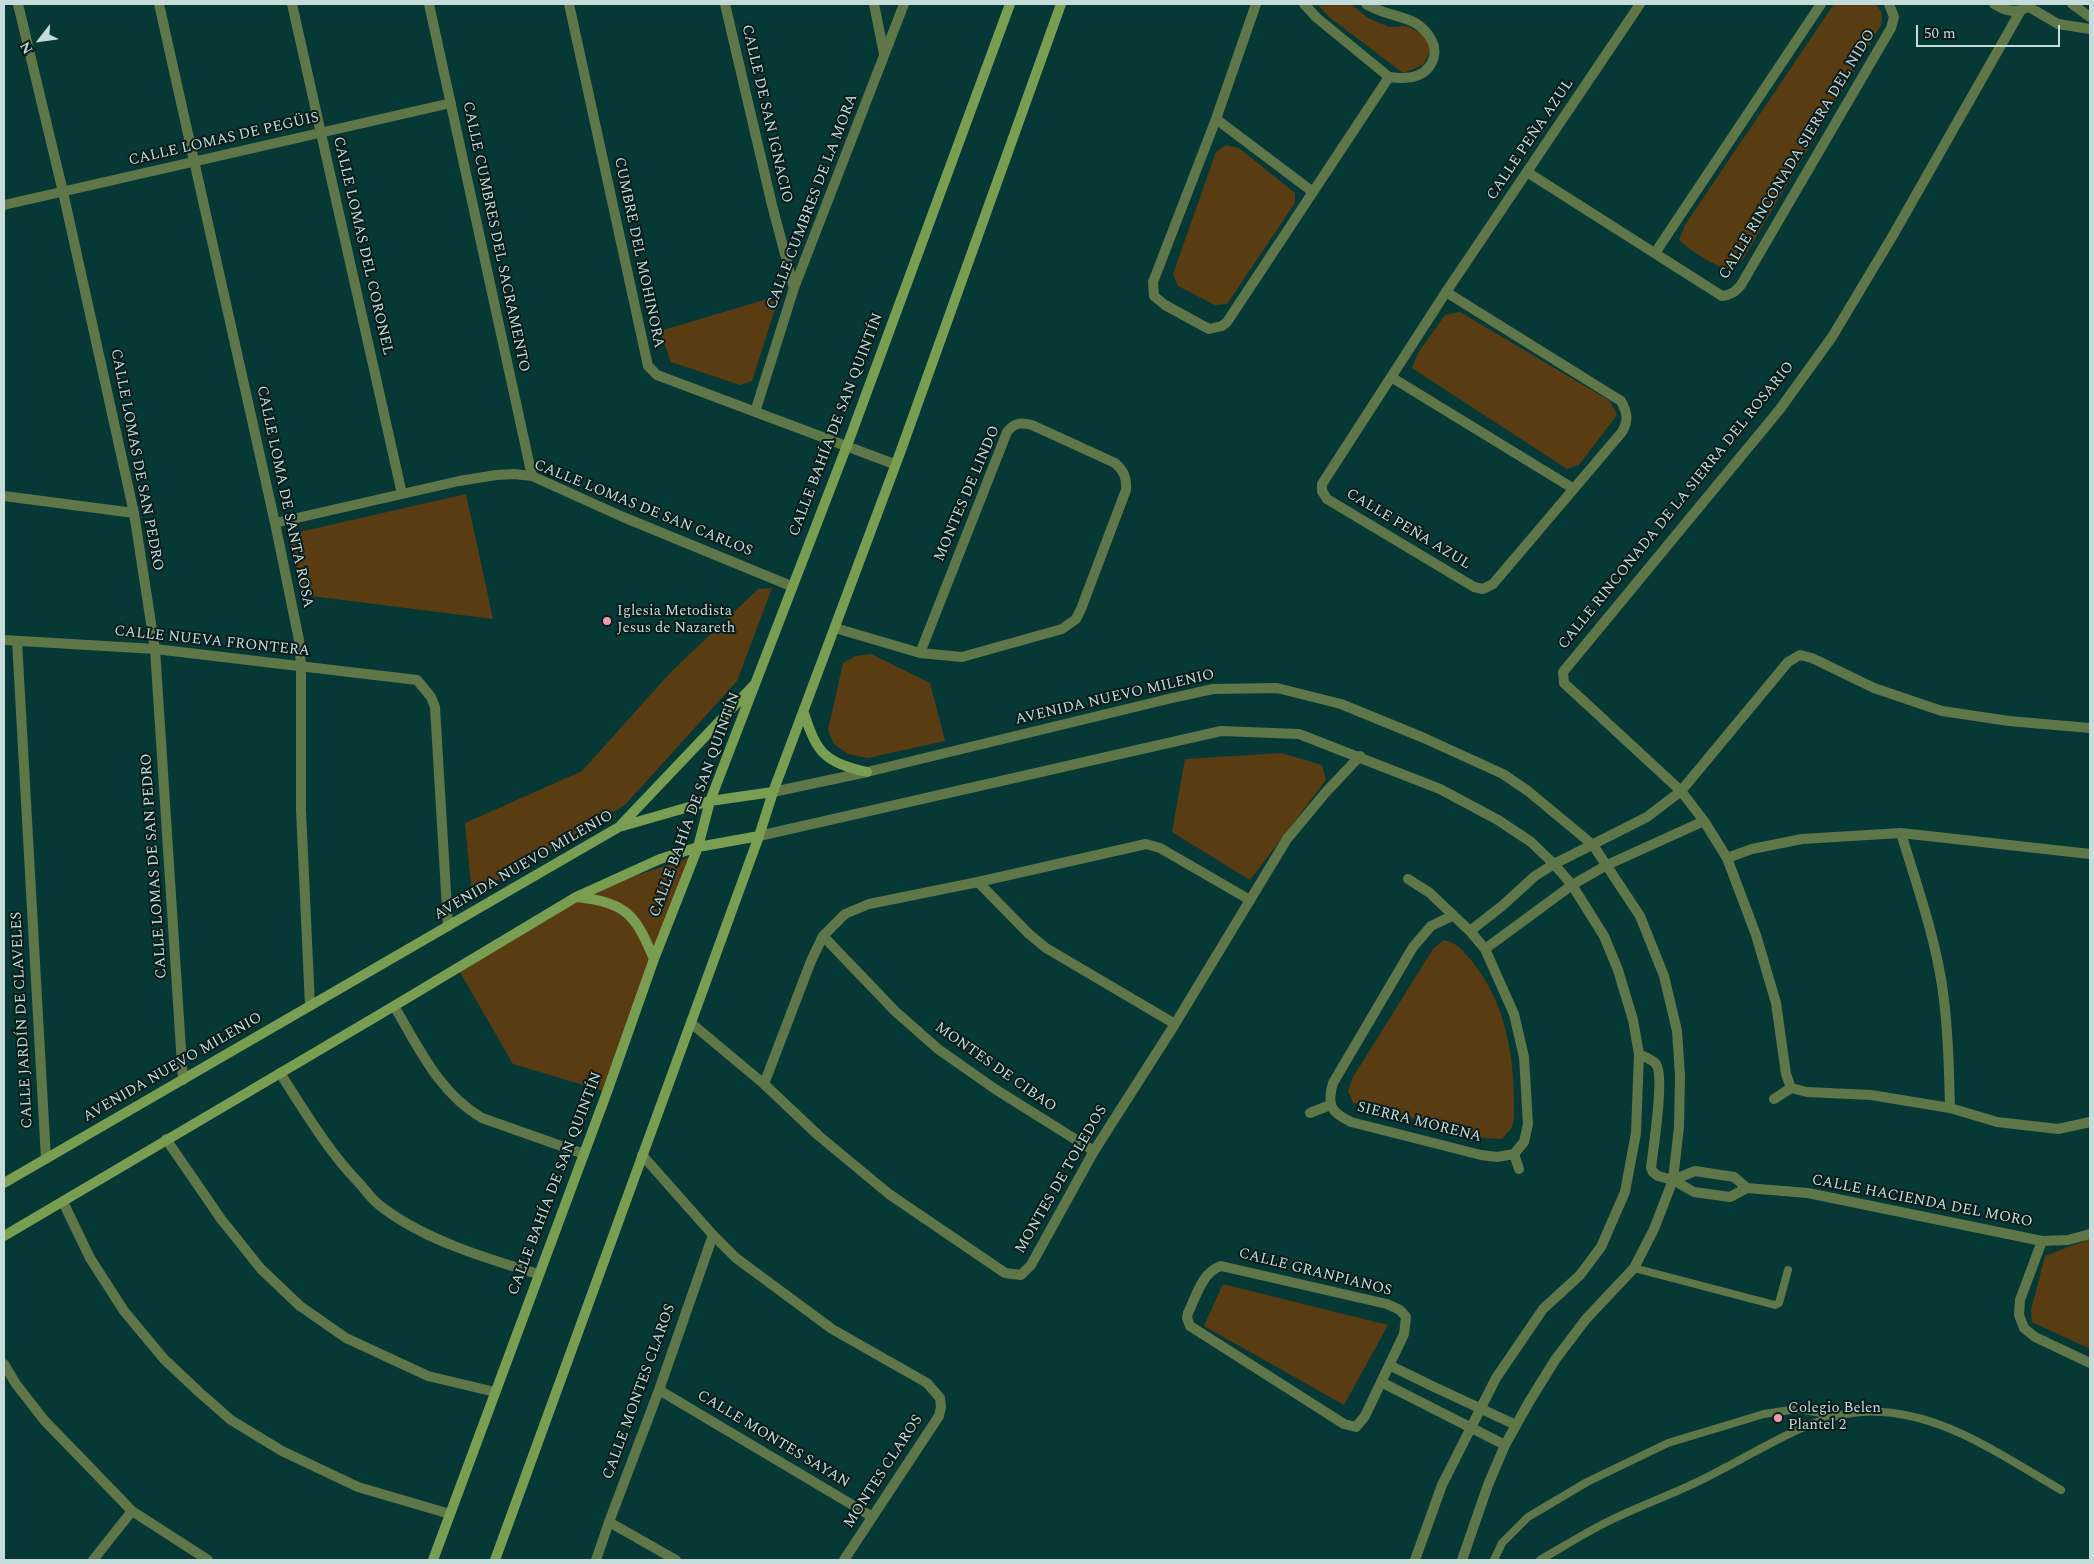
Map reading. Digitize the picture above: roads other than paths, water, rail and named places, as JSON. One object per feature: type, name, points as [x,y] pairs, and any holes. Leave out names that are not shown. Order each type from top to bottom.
[{"type":"street","name":"CALLE LOMAS DE SAN PEDRO","points":[[18,4],[63,192],[134,513],[156,649],[182,1080]]},
{"type":"street","name":"CALLE LOMA DE SANTA ROSA","points":[[159,4],[275,523],[299,640],[301,665],[301,810],[310,1006]]},
{"type":"street","name":"CALLE LOMAS DEL CORONEL","points":[[292,4],[402,494]]},
{"type":"street","name":"CALLE CUMBRES DEL SACRAMENTO","points":[[429,4],[532,476]]},
{"type":"street","name":"CUMBRE DEL MOHINORA","points":[[569,4],[648,366],[657,375],[894,464]]},
{"type":"street","name":"CALLE DE SAN IGNACIO","points":[[725,4],[772,205],[794,288]]},
{"type":"street","points":[[874,4],[884,55]]},
{"type":"street","name":"CALLE CUMBRES DE LA MORA","points":[[755,412],[794,288],[904,4]]},
{"type":"street","name":"CALLE BAHÍA DE SAN QUINTÍN","points":[[433,1560],[584,1154],[654,959],[698,847],[710,800],[758,681],[791,586],[847,446],[1010,4]]},
{"type":"street","points":[[495,1560],[1061,4]]},
{"type":"street","points":[[1256,4],[1216,119],[1153,282],[1154,296],[1159,301],[1209,329],[1222,326],[1228,322],[1389,78]]},
{"type":"street","points":[[1304,4],[1316,18],[1389,78],[1401,79],[1424,72],[1434,56],[1434,46],[1426,29],[1416,22],[1382,13],[1366,4]]},
{"type":"street","name":"CALLE PEÑA AZUL","points":[[1446,292],[1621,401],[1627,411],[1626,426],[1574,490],[1493,584],[1482,589],[1474,587],[1327,499],[1322,491],[1323,481],[1446,292],[1640,4]]},
{"type":"street","points":[[1655,253],[1821,4]]},
{"type":"street","name":"CALLE RINCONADA SIERRA DEL NIDO","points":[[1527,172],[1722,296],[1735,292],[1891,28],[1894,17],[1889,4]]},
{"type":"street","points":[[1994,4],[2003,9],[2027,7],[2058,24],[2086,29],[2090,15],[2072,4]]},
{"type":"street","name":"CALLE RINCONADA DE LA SIERRA DEL ROSARIO","points":[[1791,1088],[1786,1074],[1776,1003],[1756,935],[1727,858],[1681,791],[1564,683],[1563,672],[1780,409],[1832,336],[2027,7]]},
{"type":"street","name":"CALLE LOMAS DE PEGÜIS","points":[[4,205],[451,103]]},
{"type":"street","points":[[1216,119],[1313,192]]},
{"type":"street","points":[[1392,377],[1574,490]]},
{"type":"street","name":"MONTES DE LINDO","points":[[835,628],[920,652],[962,657],[1062,629],[1069,625],[1081,609],[1126,490],[1127,481],[1120,467],[1032,425],[1023,422],[1011,427],[1007,432],[920,652]]},
{"type":"street","name":"CALLE LOMAS DE SAN CARLOS","points":[[275,523],[459,481],[496,475],[532,476],[623,517],[791,586]]},
{"type":"street","points":[[4,496],[134,513]]},
{"type":"street","name":"CALLE NUEVA FRONTERA","points":[[4,640],[156,649],[417,680],[425,688],[435,707],[448,926]]},
{"type":"street","name":"CALLE JARDÍN DE CLAVELES","points":[[17,641],[46,1159]]},
{"type":"street","points":[[1470,931],[1502,906],[1535,876],[1554,864],[1648,816],[1681,791],[1788,662],[1800,655],[1812,658],[1874,688],[1942,711],[2009,721],[2090,728]]},
{"type":"street","points":[[620,826],[758,681]]},
{"type":"street","name":"AVENIDA NUEVO MILENIO","points":[[4,1183],[620,826],[710,800],[773,792],[867,772],[1168,698],[1214,690],[1277,688],[1341,704],[1424,738],[1503,774],[1528,791],[1593,845],[1640,916],[1664,976],[1677,1031],[1680,1075],[1679,1126],[1673,1180],[1654,1229],[1634,1268],[1586,1319],[1555,1360],[1516,1425],[1505,1445],[1488,1485],[1462,1560]]},
{"type":"street","points":[[804,713],[815,744],[825,756],[836,763],[867,772]]},
{"type":"street","points":[[4,1236],[576,897],[660,859],[698,847],[759,836],[1221,731],[1298,734],[1360,756],[1440,789],[1498,820],[1531,842],[1572,885],[1604,936],[1618,970],[1632,1020],[1638,1054],[1636,1133],[1625,1192],[1604,1239],[1580,1275],[1543,1309],[1496,1378],[1442,1485],[1415,1560]]},
{"type":"street","name":"MONTES DE TOLEDOS","points":[[690,1023],[764,1084],[819,1136],[889,1194],[1005,1273],[1020,1275],[1031,1265],[1094,1151],[1175,1024],[1287,839],[1326,792],[1360,756]]},
{"type":"street","points":[[1484,950],[1527,916],[1572,885],[1607,865],[1704,822]]},
{"type":"street","points":[[1901,833],[1933,938],[1942,987],[1950,1108]]},
{"type":"street","points":[[1727,858],[1752,849],[1802,839],[1901,833],[2090,854]]},
{"type":"street","points":[[764,1084],[810,961],[824,936],[845,914],[869,904],[978,882],[1146,844],[1160,848],[1250,900]]},
{"type":"street","points":[[1408,879],[1430,893],[1452,916],[1470,931],[1484,950],[1514,1014],[1524,1057],[1528,1124],[1524,1142],[1514,1154],[1518,1169]]},
{"type":"street","points":[[978,882],[1029,934],[1046,948],[1175,1024]]},
{"type":"street","points":[[576,897],[600,900],[616,905],[626,912],[642,930],[654,959]]},
{"type":"street","points":[[1310,1113],[1330,1105],[1333,1083],[1413,947],[1432,926],[1452,916]]},
{"type":"street","name":"MONTES DE CIBAO","points":[[824,936],[895,1011],[938,1049],[995,1089],[1094,1151]]},
{"type":"street","points":[[394,1006],[434,1074],[468,1110],[491,1121],[584,1154]]},
{"type":"street","points":[[1638,1054],[1655,1063],[1659,1076],[1659,1098],[1651,1168],[1658,1176],[1673,1180]]},
{"type":"street","points":[[280,1073],[322,1139],[346,1170],[377,1203],[401,1220],[428,1234],[483,1257],[538,1274]]},
{"type":"street","points":[[1774,1099],[1791,1088],[1807,1092],[1871,1095],[1950,1108],[1997,1122],[2058,1129],[2090,1122]]},
{"type":"street","name":"SIERRA MORENA","points":[[1330,1105],[1337,1115],[1351,1122],[1481,1155],[1497,1157],[1514,1154]]},
{"type":"street","points":[[166,1139],[221,1219],[260,1269],[300,1306],[346,1338],[428,1376],[495,1392]]},
{"type":"street","points":[[642,1156],[712,1235]]},
{"type":"street","name":"CALLE HACIENDA DEL MORO","points":[[1673,1180],[1695,1171],[1734,1177],[1747,1188]]},
{"type":"street","name":"CALLE HACIENDA DEL MORO","points":[[1673,1180],[1694,1192],[1730,1196],[1747,1188],[1808,1194],[2042,1241],[2068,1240],[2090,1234]]},
{"type":"street","points":[[63,1202],[90,1258],[124,1311],[164,1359],[198,1392],[231,1420],[282,1451],[358,1486],[450,1514]]},
{"type":"street","name":"CALLE MONTES CLAROS","points":[[596,1560],[659,1390],[712,1235]]},
{"type":"street","name":"MONTES CLAROS","points":[[712,1235],[736,1258],[832,1329],[927,1383],[940,1398],[939,1416],[844,1560]]},
{"type":"street","points":[[2042,1241],[2020,1300],[2019,1315],[2024,1328],[2035,1337],[2090,1363]]},
{"type":"street","name":"CALLE GRANPIANOS","points":[[1381,1382],[1361,1422],[1356,1427],[1349,1427],[1193,1330],[1188,1322],[1188,1313],[1204,1280],[1216,1268],[1221,1266],[1387,1304],[1400,1310],[1406,1317],[1404,1334],[1389,1365]]},
{"type":"street","points":[[4,1364],[16,1384],[44,1420],[132,1512],[208,1560]]},
{"type":"street","points":[[1505,1445],[1381,1382],[1389,1365],[1516,1425]]},
{"type":"street","name":"CALLE MONTES SAYAN","points":[[659,1390],[872,1516]]},
{"type":"street","points":[[93,1560],[132,1512]]},
{"type":"street","points":[[609,1522],[676,1560]]},
{"type":"lane","points":[[1634,1268],[1775,1305],[1779,1303],[1788,1270]]},
{"type":"lane","points":[[1494,1560],[1502,1543],[1528,1517],[1587,1482],[1668,1443],[1764,1414],[1797,1409],[1836,1415],[1881,1411],[1920,1418],[1957,1432],[2061,1490]]},
{"type":"lane","points":[[1540,1560],[1609,1521],[1712,1475],[1787,1435],[1836,1415]]},
{"type":"place","name":"Iglesia Metodista Jesus de Nazareth","points":[[607,621]]},
{"type":"place","name":"Colegio Belen Plantel 2","points":[[1778,1418]]}]
